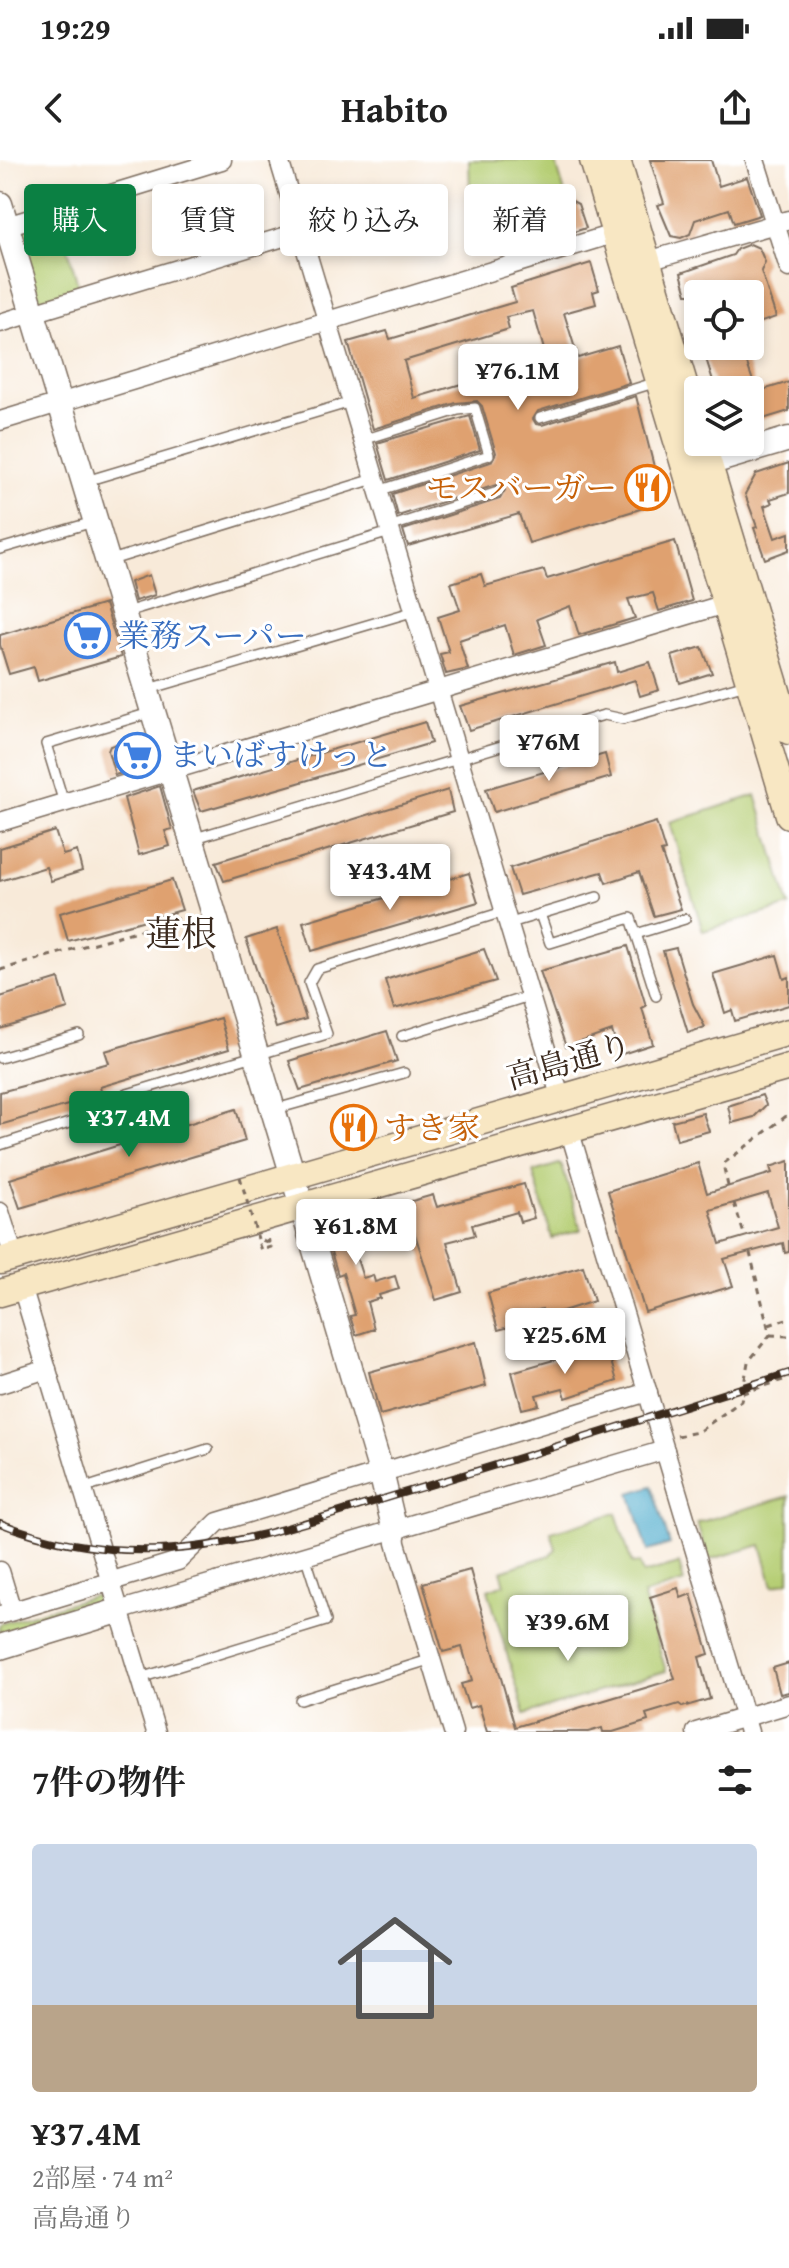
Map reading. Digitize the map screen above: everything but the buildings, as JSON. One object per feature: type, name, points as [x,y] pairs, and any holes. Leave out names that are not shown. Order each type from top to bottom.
[{"type":"main road","points":[[593,160],[660,381],[699,458],[789,731]]},
{"type":"main road","points":[[617,160],[684,383]]},
{"type":"main road","points":[[699,458],[725,604],[789,815]]},
{"type":"main road","name":"高島通り","points":[[7,1259],[789,1032]]},
{"type":"main road","name":"高島通り","points":[[11,1290],[789,1067]]},
{"type":"street","points":[[222,160],[2,219],[293,1176],[381,1472],[396,1543],[453,1732]]},
{"type":"street","points":[[279,160],[286,184]]},
{"type":"street","points":[[755,160],[782,222],[789,268]]},
{"type":"street","points":[[648,261],[782,222]]},
{"type":"street","points":[[0,421],[616,233]]},
{"type":"street","points":[[0,323],[280,238]]},
{"type":"street","points":[[307,256],[561,1099]]},
{"type":"street","points":[[699,458],[789,439]]},
{"type":"street","points":[[0,822],[725,604]]},
{"type":"street","points":[[569,1129],[747,1725]]},
{"type":"street","points":[[0,1212],[7,1259]]},
{"type":"street","points":[[11,1290],[47,1369],[156,1732]]},
{"type":"street","points":[[0,1384],[47,1369]]},
{"type":"street","points":[[0,1571],[6,1613],[178,1561],[218,1522],[648,1392]]},
{"type":"street","points":[[0,1647],[395,1531],[663,1444]]},
{"type":"street","points":[[696,1732],[747,1725],[789,1704]]},
{"type":"lane","points":[[540,418],[660,381]]},
{"type":"lane","points":[[84,482],[351,402]]},
{"type":"lane","points":[[108,561],[489,455],[475,408],[458,410],[363,440]]},
{"type":"lane","points":[[123,613],[498,492]]},
{"type":"lane","points":[[0,549],[95,521]]},
{"type":"lane","points":[[64,803],[46,744],[149,701],[415,611]]},
{"type":"lane","points":[[191,839],[604,715],[623,719],[749,683]]},
{"type":"lane","points":[[0,1145],[110,1110],[124,1095],[327,1034],[309,983],[317,969],[505,918],[540,914],[597,897]]},
{"type":"lane","points":[[540,914],[550,943],[631,918],[656,996]]},
{"type":"lane","points":[[636,934],[685,919]]},
{"type":"lane","points":[[402,1036],[529,996]]},
{"type":"lane","points":[[0,1058],[79,1035]]},
{"type":"lane","points":[[273,1110],[404,1073]]},
{"type":"lane","points":[[82,1489],[208,1449]]},
{"type":"lane","points":[[140,1678],[326,1621],[305,1555]]},
{"type":"lane","points":[[300,1700],[432,1659]]},
{"type":"path","points":[[0,970],[212,909]]},
{"type":"path","points":[[728,1186],[723,1164],[789,1114]]},
{"type":"path","points":[[240,1177],[258,1239],[270,1243],[271,1247],[261,1250],[259,1245],[269,1242]]},
{"type":"path","points":[[734,1203],[745,1237]]},
{"type":"path","points":[[663,1444],[698,1432],[741,1401],[748,1362],[770,1335],[750,1253]]},
{"type":"path","points":[[769,1325],[789,1318]]},
{"type":"path","points":[[770,1335],[789,1336]]},
{"type":"path","points":[[743,1393],[789,1378]]},
{"type":"green space","points":[[469,160],[555,160],[562,184],[470,184]]},
{"type":"green space","points":[[24,229],[24,248],[20,234]]},
{"type":"green space","points":[[26,256],[70,256],[80,293],[45,304],[38,298]]},
{"type":"green space","points":[[756,795],[789,906],[703,931],[670,823]]},
{"type":"green space","points":[[559,1164],[581,1230],[552,1238],[533,1172]]},
{"type":"green space","points":[[789,1496],[789,1581],[773,1586],[761,1545],[708,1560],[697,1523]]},
{"type":"green space","points":[[616,1513],[632,1564],[639,1563],[643,1574],[679,1564],[684,1582],[643,1595],[666,1671],[525,1714],[488,1590],[505,1584],[501,1571],[550,1555],[556,1549],[551,1532]]},
{"type":"green space","points":[[96,1595],[100,1609],[0,1639],[0,1624]]},
{"type":"water","points":[[652,1486],[670,1544],[648,1551],[630,1493]]},
{"type":"railway","points":[[0,1523],[38,1536],[99,1548],[160,1550],[220,1543],[309,1522],[789,1373]]},
{"type":"place","name":"モスバーガー","points":[[648,488]]},
{"type":"place","name":"業務スーパー","points":[[87,636]]},
{"type":"place","name":"まいばすけっと","points":[[138,755]]},
{"type":"place","name":"すき家","points":[[353,1128]]},
{"type":"district","name":"蓮根","points":[[181,933]]}]
